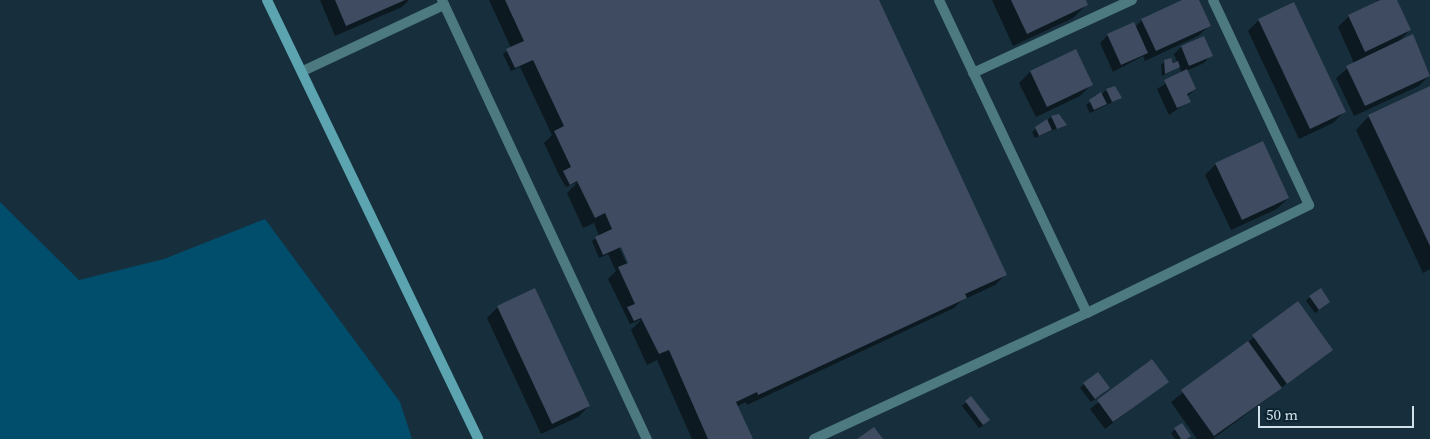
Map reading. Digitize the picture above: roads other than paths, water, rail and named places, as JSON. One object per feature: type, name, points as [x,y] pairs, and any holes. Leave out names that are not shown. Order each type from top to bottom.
[{"type":"street","points":[[267,0],[303,71],[478,439]]},
{"type":"lane","points":[[939,0],[1087,313]]},
{"type":"lane","points":[[973,73],[1132,0]]},
{"type":"lane","points":[[814,439],[1087,313],[1310,205],[1213,0]]},
{"type":"lane","points":[[303,71],[443,3],[647,439]]}]
